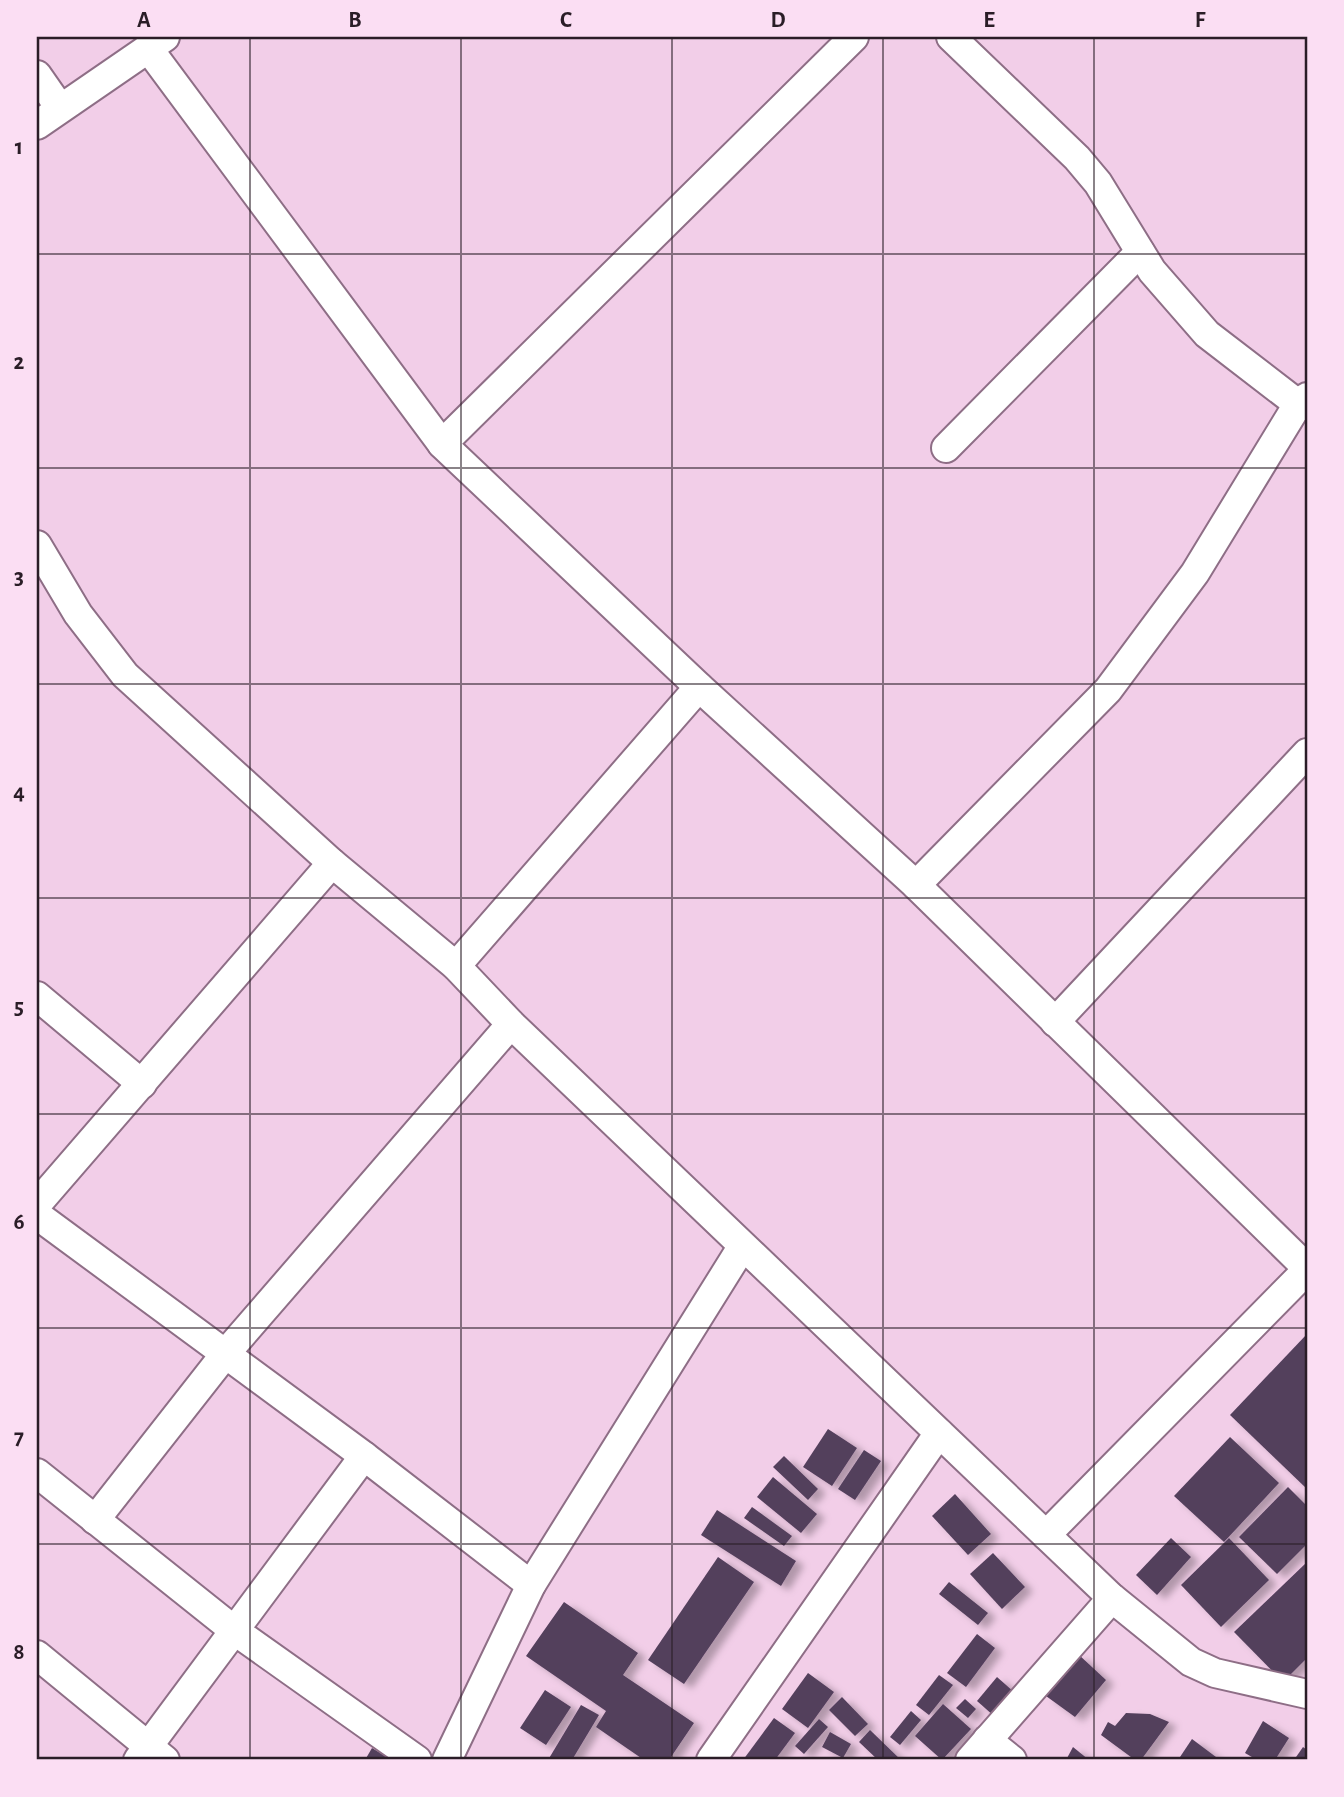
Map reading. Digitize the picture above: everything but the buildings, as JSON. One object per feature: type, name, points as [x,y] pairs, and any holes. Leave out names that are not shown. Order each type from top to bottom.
[{"type":"street","points":[[442,444],[854,37]]},
{"type":"street","points":[[916,885],[1108,690],[1195,573],[1304,403],[1208,334],[1152,271],[1098,183],[1077,158],[951,37]]},
{"type":"street","points":[[37,125],[157,42],[442,444],[699,687],[916,885],[1307,1269],[1046,1535]]},
{"type":"street","points":[[37,75],[60,108]]},
{"type":"street","points":[[946,448],[1140,252]]},
{"type":"street","points":[[37,545],[78,614],[125,675],[332,863],[456,966],[511,1024],[1112,1598],[1191,1662],[1214,1673],[1307,1694]]},
{"type":"street","points":[[456,966],[699,687]]},
{"type":"street","points":[[1055,1022],[1307,753]]},
{"type":"street","points":[[37,1204],[332,863]]},
{"type":"street","points":[[37,996],[142,1084]]},
{"type":"street","points":[[95,1520],[226,1353],[511,1024]]},
{"type":"street","points":[[37,1215],[364,1456],[531,1585]]},
{"type":"street","points":[[447,1760],[531,1585],[743,1247]]},
{"type":"street","points":[[711,1760],[939,1433]]},
{"type":"street","points":[[37,1655],[150,1756],[235,1631],[364,1456]]},
{"type":"street","points":[[37,1473],[235,1631],[417,1760]]},
{"type":"street","points":[[1012,1760],[979,1750],[1112,1598]]}]
